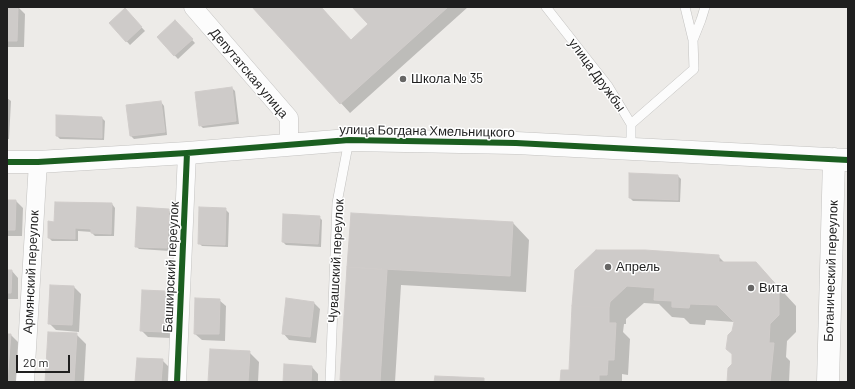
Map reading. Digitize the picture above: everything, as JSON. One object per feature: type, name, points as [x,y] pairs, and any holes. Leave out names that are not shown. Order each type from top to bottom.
[{"type":"street","name":"Депутатская улица","points":[[194,7],[289,118],[288,145]]},
{"type":"street","name":"улица Богдана Хмельницкого","points":[[7,162],[38,162],[187,153],[349,140],[516,143],[841,159]]},
{"type":"street","name":"Башкирский переулок","points":[[176,382],[187,153]]},
{"type":"street","name":"Ботанический переулок","points":[[828,382],[841,159]]},
{"type":"street","name":"Армянский переулок","points":[[25,382],[38,162]]},
{"type":"lane","name":"улица Дружбы","points":[[546,7],[608,86],[631,124],[631,149]]},
{"type":"lane","points":[[631,124],[694,69],[693,40],[686,10],[679,7]]},
{"type":"lane","points":[[693,40],[702,20],[705,7]]},
{"type":"lane","name":"Чувашский переулок","points":[[330,382],[337,203],[349,140]]},
{"type":"building","points":[[7,7],[18,7],[17,41],[7,41]]},
{"type":"building","points":[[252,7],[321,7],[351,40],[368,24],[352,7],[448,7],[340,104]]},
{"type":"building","points":[[125,8],[142,27],[126,42],[109,23]]},
{"type":"building","points":[[175,20],[193,39],[174,56],[157,37]]},
{"type":"building","points":[[232,87],[236,121],[199,126],[195,92]]},
{"type":"building","points":[[161,101],[165,132],[130,136],[126,105]]},
{"type":"building","points":[[56,115],[102,117],[102,138],[56,136]]},
{"type":"building","points":[[629,173],[678,175],[678,200],[629,198]]},
{"type":"building","points":[[7,200],[16,200],[15,230],[7,230]]},
{"type":"building","points":[[55,202],[112,203],[111,234],[91,233],[91,229],[75,228],[75,239],[48,238],[48,221],[54,222]]},
{"type":"building","points":[[137,207],[169,209],[167,248],[135,247]]},
{"type":"building","points":[[199,207],[226,208],[225,245],[198,244]]},
{"type":"building","points":[[351,213],[513,222],[510,276],[347,267]]},
{"type":"building","points":[[283,214],[320,216],[318,244],[282,242]]},
{"type":"building","points":[[596,250],[645,250],[719,255],[719,262],[756,262],[779,288],[779,315],[770,324],[769,343],[774,343],[770,382],[727,382],[728,368],[732,364],[732,354],[726,349],[728,335],[732,331],[734,322],[717,305],[690,304],[689,308],[672,307],[672,301],[654,300],[655,288],[627,286],[610,302],[609,308],[572,306],[575,270]]},
{"type":"building","points":[[347,267],[387,270],[380,382],[340,380]]},
{"type":"building","points":[[7,270],[12,270],[11,293],[7,293]]},
{"type":"building","points":[[50,285],[74,286],[72,325],[48,324]]},
{"type":"building","points":[[142,290],[165,291],[163,332],[140,331]]},
{"type":"building","points":[[195,298],[220,299],[219,334],[194,334]]},
{"type":"building","points":[[286,298],[314,302],[310,337],[282,334]]},
{"type":"building","points":[[572,306],[609,308],[609,323],[616,323],[614,360],[608,360],[607,375],[599,375],[599,382],[560,382],[561,370],[569,370]]},
{"type":"building","points":[[48,332],[77,333],[74,382],[45,382]]},
{"type":"building","points":[[7,334],[11,334],[7,382]]},
{"type":"building","points":[[210,349],[250,351],[248,382],[208,382]]},
{"type":"building","points":[[137,358],[163,359],[161,382],[135,382]]},
{"type":"building","points":[[284,364],[312,366],[311,382],[283,382]]},
{"type":"building","points":[[435,376],[484,378],[484,382],[434,382]]},
{"type":"cycle path","points":[[7,162],[38,162],[187,153],[349,140],[516,143],[848,160]]},
{"type":"cycle path","points":[[177,382],[187,153]]},
{"type":"place","name":"Школа № 35","points":[[403,79]]},
{"type":"place","name":"Апрель","points":[[608,267]]},
{"type":"place","name":"Вита","points":[[751,288]]}]
